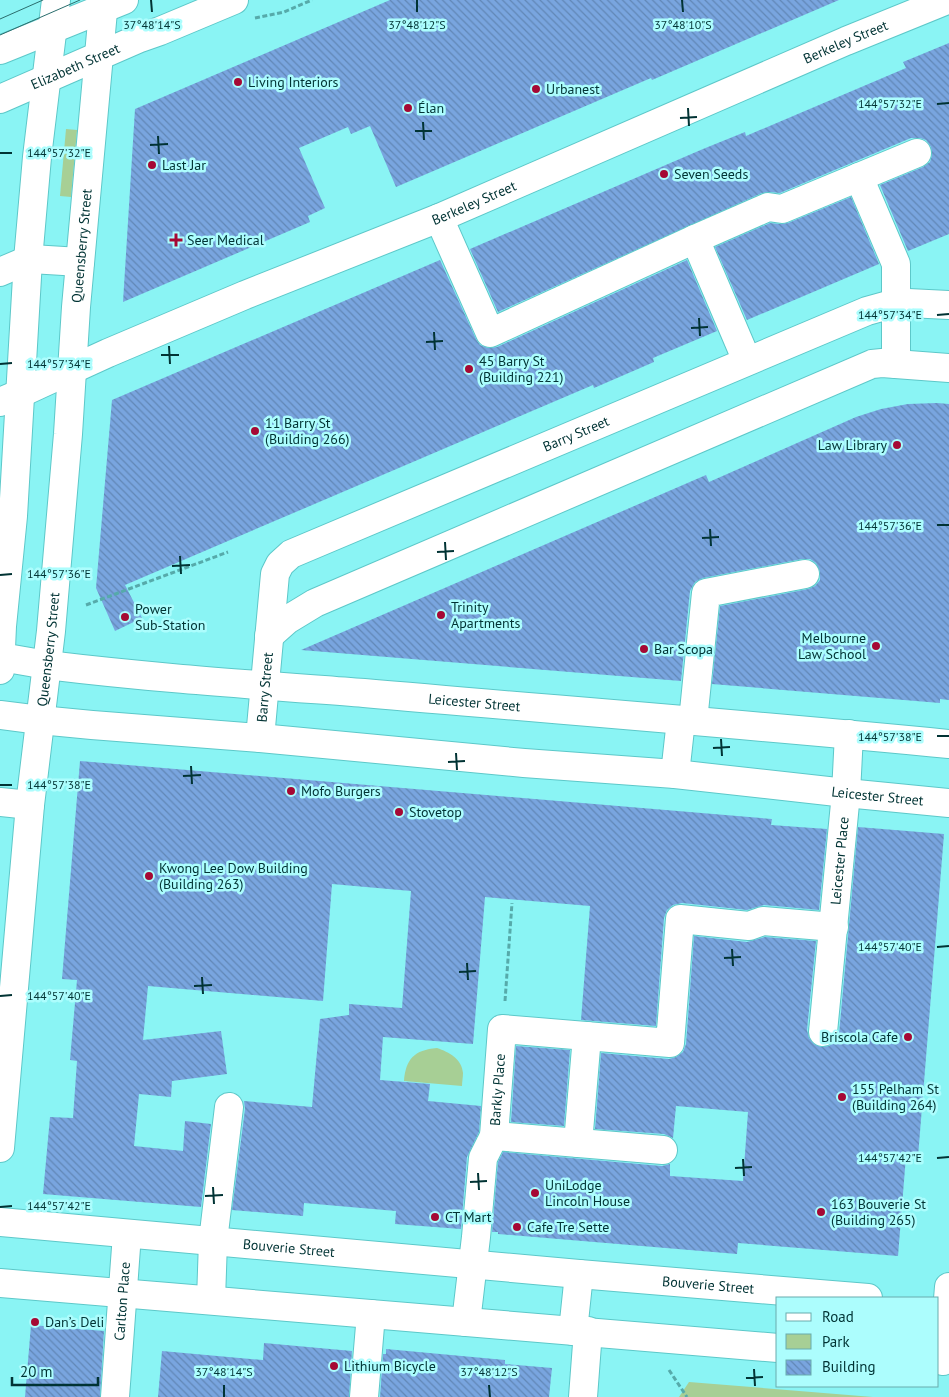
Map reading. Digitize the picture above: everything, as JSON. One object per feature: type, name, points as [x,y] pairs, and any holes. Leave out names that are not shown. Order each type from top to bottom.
[{"type":"street","points":[[0,670],[13,516],[10,397],[28,260],[36,157],[56,0]]},
{"type":"street","name":"Elizabeth Street","points":[[0,99],[234,0]]},
{"type":"street","name":"Berkeley Street","points":[[10,397],[245,295],[439,218],[846,41],[947,0]]},
{"type":"street","points":[[0,50],[53,29],[110,3]]},
{"type":"street","name":"Queensberry Street","points":[[0,1148],[3,1082],[30,805],[52,624],[80,262],[99,56],[110,3]]},
{"type":"street","points":[[439,218],[490,334],[768,207],[782,209],[917,153]]},
{"type":"street","points":[[859,177],[896,264],[896,364]]},
{"type":"street","points":[[695,239],[747,361]]},
{"type":"street","points":[[0,272],[31,259],[80,262]]},
{"type":"street","name":"Barry Street","points":[[260,738],[275,574],[285,558],[296,551],[867,311],[908,303],[949,305]]},
{"type":"street","name":"Barry Street","points":[[269,636],[287,620],[315,603],[872,364],[949,368]]},
{"type":"street","points":[[675,774],[687,720],[706,593],[805,574]]},
{"type":"street","name":"Leicester Street","points":[[0,657],[84,669],[949,744]]},
{"type":"street","name":"Leicester Street","points":[[0,715],[92,725],[260,738],[524,763],[675,774],[949,803]]},
{"type":"street","name":"Leicester Place","points":[[823,1032],[846,793],[849,734]]},
{"type":"street","points":[[0,802],[30,805]]},
{"type":"street","points":[[502,1029],[670,1043],[680,919],[749,926],[763,921],[834,927]]},
{"type":"street","name":"Barkly Place","points":[[466,1322],[483,1158],[500,1137],[502,1029]]},
{"type":"street","points":[[578,1143],[587,1036]]},
{"type":"street","points":[[211,1300],[213,1242],[229,1107]]},
{"type":"street","name":"Barkly Place","points":[[500,1137],[663,1150]]},
{"type":"street","name":"Bouverie Street","points":[[0,1222],[856,1297]]},
{"type":"street","name":"Carlton Place","points":[[115,1397],[127,1234]]},
{"type":"street","points":[[579,1274],[583,1397]]},
{"type":"street","points":[[0,1283],[776,1348]]},
{"type":"street","points":[[943,1361],[946,1300]]},
{"type":"street","points":[[364,1397],[371,1314]]},
{"type":"path","points":[[86,605],[228,552]]},
{"type":"path","points":[[502,1029],[512,903]]},
{"type":"path","points":[[669,1370],[687,1397]]},
{"type":"green space","points":[[66,129],[77,130],[71,197],[60,196]]},
{"type":"green space","points":[[437,1048],[450,1054],[460,1064],[463,1073],[462,1086],[404,1081],[409,1061],[413,1057],[422,1051]]},
{"type":"green space","points":[[689,1382],[873,1397],[679,1397]]},
{"type":"building","points":[[390,0],[839,0],[396,187],[370,126],[351,134],[348,127],[299,148],[325,208],[308,216],[310,222],[123,302],[135,109]]},
{"type":"building","points":[[949,43],[949,234],[908,251],[880,185],[923,167],[930,162],[932,155],[931,147],[926,140],[911,138],[780,193],[762,193],[498,312],[470,249],[703,149],[745,132],[746,136],[906,68],[903,62]]},
{"type":"building","points":[[851,197],[879,264],[747,320],[715,247],[770,223],[788,223]]},
{"type":"building","points":[[440,260],[476,339],[480,345],[488,348],[497,347],[687,260],[717,331],[653,358],[654,362],[594,388],[593,385],[125,585],[142,618],[115,631],[96,588],[112,400]]},
{"type":"building","points":[[908,404],[949,404],[949,700],[940,699],[940,703],[712,684],[720,606],[815,586],[820,580],[820,572],[816,563],[810,559],[703,578],[695,582],[690,591],[681,681],[301,650],[706,475],[709,482],[856,417],[881,409]]},
{"type":"building","points":[[80,761],[772,819],[771,825],[827,829],[819,910],[764,905],[747,910],[682,903],[673,905],[667,910],[664,918],[656,1026],[581,1020],[590,906],[485,897],[473,1044],[383,1037],[380,1080],[430,1084],[428,1101],[481,1106],[479,1132],[467,1157],[461,1229],[395,1224],[396,1211],[304,1203],[303,1216],[232,1210],[245,1109],[244,1101],[312,1107],[320,1019],[349,1015],[349,1004],[402,1008],[411,891],[332,884],[323,1001],[148,986],[143,1040],[221,1031],[227,1074],[172,1081],[171,1097],[139,1094],[134,1146],[183,1151],[185,1121],[211,1124],[201,1207],[43,1194],[50,1117],[73,1118],[77,1061],[70,1060],[77,980],[62,979]]},
{"type":"building","points":[[858,827],[944,834],[918,1157],[906,1156],[898,1256],[738,1243],[737,1254],[492,1232],[498,1162],[503,1152],[662,1166],[670,1164],[670,1176],[743,1181],[748,1112],[676,1106],[673,1138],[664,1134],[595,1129],[601,1053],[669,1059],[683,1052],[686,1044],[694,936],[747,942],[765,937],[816,941],[807,1030],[809,1038],[814,1044],[821,1047],[829,1046],[835,1041],[839,1034]]},
{"type":"building","points":[[516,1046],[570,1050],[564,1126],[511,1122]]},
{"type":"building","points":[[31,1325],[104,1331],[100,1397],[25,1397]]},
{"type":"building","points":[[264,1343],[352,1351],[349,1397],[158,1397],[162,1351],[263,1360]]},
{"type":"building","points":[[386,1349],[505,1360],[505,1364],[552,1368],[549,1397],[380,1397],[383,1354],[386,1354]]},
{"type":"tram line","points":[[0,19],[43,0]]},
{"type":"tram line","points":[[0,35],[80,0]]},
{"type":"place","name":"Living Interiors","points":[[238,82]]},
{"type":"place","name":"Urbanest","points":[[536,89]]},
{"type":"place","name":"Élan","points":[[408,108]]},
{"type":"place","name":"Last Jar","points":[[152,165]]},
{"type":"place","name":"Seven Seeds","points":[[664,174]]},
{"type":"place","name":"Seer Medical","points":[[176,240]]},
{"type":"place","name":"45 Barry St (Building 221)","points":[[469,369]]},
{"type":"place","name":"11 Barry St (Building 266)","points":[[255,431]]},
{"type":"place","name":"Law Library","points":[[897,445]]},
{"type":"place","name":"Trinity Apartments","points":[[441,615]]},
{"type":"place","name":"Power Sub-Station","points":[[125,617]]},
{"type":"place","name":"Melbourne Law School","points":[[876,646]]},
{"type":"place","name":"Bar Scopa","points":[[644,649]]},
{"type":"place","name":"Mofo Burgers","points":[[291,791]]},
{"type":"place","name":"Stovetop","points":[[399,812]]},
{"type":"place","name":"Kwong Lee Dow Building (Building 263)","points":[[149,876]]},
{"type":"place","name":"Briscola Cafe","points":[[908,1037]]},
{"type":"place","name":"155 Pelham St (Building 264)","points":[[842,1097]]},
{"type":"place","name":"UniLodge Lincoln House","points":[[535,1193]]},
{"type":"place","name":"163 Bouverie St (Building 265)","points":[[821,1212]]},
{"type":"place","name":"CT Mart","points":[[435,1217]]},
{"type":"place","name":"Cafe Tre Sette","points":[[517,1227]]},
{"type":"place","name":"Dan’s Deli","points":[[35,1322]]},
{"type":"place","name":"Lithium Bicycle","points":[[334,1366]]}]
